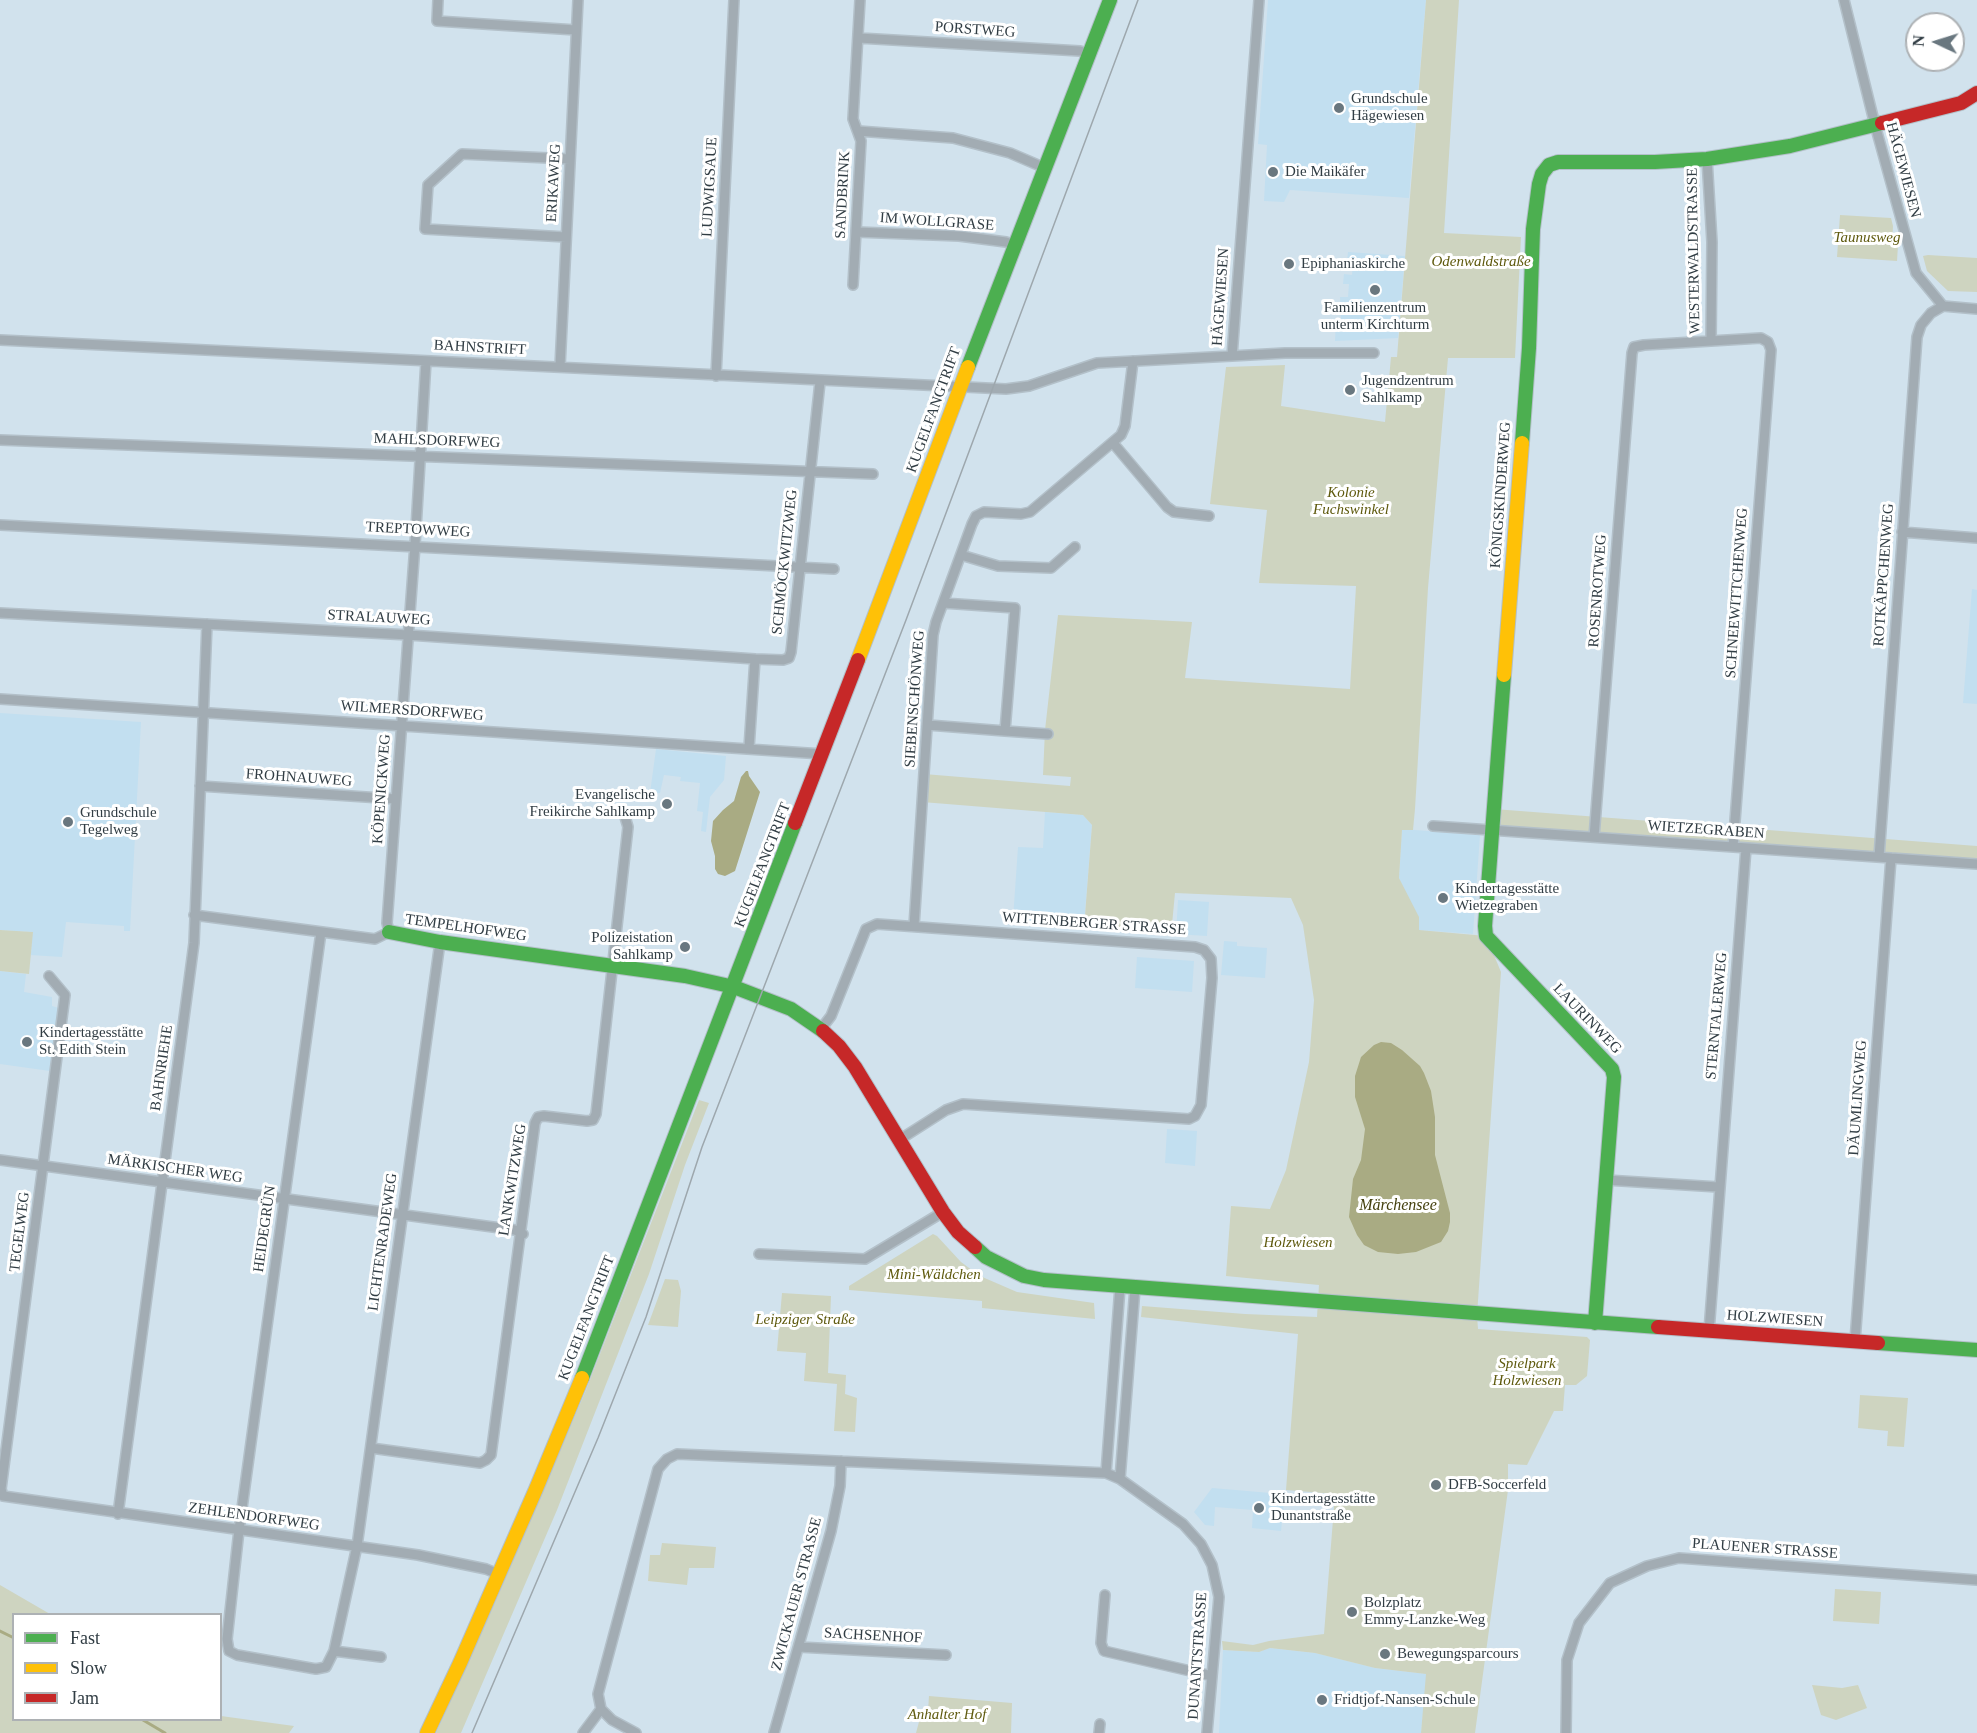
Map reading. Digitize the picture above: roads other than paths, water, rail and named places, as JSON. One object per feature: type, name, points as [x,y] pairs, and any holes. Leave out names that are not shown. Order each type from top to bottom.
[{"type":"street","points":[[438,0],[437,21],[576,30]]},
{"type":"street","name":"ERIKAWEG","points":[[560,367],[578,0]]},
{"type":"street","name":"LUDWIGSAUE","points":[[716,376],[734,0]]},
{"type":"street","name":"SANDBRINK","points":[[853,285],[861,141],[853,118],[860,0]]},
{"type":"street","name":"KUGELFANGTRIFT","points":[[427,1733],[498,1574],[594,1348],[1110,0]]},
{"type":"street","name":"HÄGEWIESEN","points":[[960,387],[1017,388],[1097,363],[1232,357],[1259,0]]},
{"type":"street","name":"HÄGEWIESEN","points":[[1844,0],[1875,125],[1916,273],[1943,306]]},
{"type":"street","name":"PORSTWEG","points":[[859,38],[1080,51],[1090,54]]},
{"type":"street","points":[[1707,159],[1807,143],[1961,103],[1977,93]]},
{"type":"street","points":[[858,130],[953,138],[1010,153],[1046,168]]},
{"type":"street","points":[[566,237],[425,229],[428,185],[462,154],[570,159]]},
{"type":"street","name":"KÖNIGSKINDERWEG","points":[[1492,830],[1529,348],[1533,229],[1542,174],[1549,165],[1567,161],[1655,162],[1707,159]]},
{"type":"street","name":"WESTERWALDSTRASSE","points":[[1707,159],[1712,243],[1711,341]]},
{"type":"street","name":"IM WOLLGRASE","points":[[856,231],[959,236],[1015,245]]},
{"type":"street","points":[[1943,306],[1977,309]]},
{"type":"street","name":"ROTKÄPPCHENWEG","points":[[1879,857],[1917,337],[1921,325],[1943,306]]},
{"type":"street","name":"SCHNEEWITTCHENWEG","points":[[1711,341],[1761,338],[1768,342],[1771,350],[1733,847]]},
{"type":"street","name":"BAHNSTRIFT","points":[[0,340],[820,382],[960,387]]},
{"type":"street","name":"ROSENROTWEG","points":[[1594,837],[1634,347],[1711,341]]},
{"type":"street","points":[[1232,357],[1285,353],[1374,353]]},
{"type":"street","name":"KÖPENICKWEG","points":[[389,932],[387,924],[409,634],[426,361]]},
{"type":"street","name":"SIEBENSCHÖNWEG","points":[[914,926],[933,635],[976,516],[984,512],[1021,514],[1030,512],[1113,443],[1121,435],[1125,426],[1133,361]]},
{"type":"street","name":"SCHMÖCKWITZWEG","points":[[755,659],[783,660],[789,658],[791,652],[820,382]]},
{"type":"street","name":"MAHLSDORFWEG","points":[[0,440],[873,474]]},
{"type":"street","points":[[1113,443],[1167,507],[1174,512],[1209,516]]},
{"type":"street","name":"TREPTOWWEG","points":[[0,525],[834,568]]},
{"type":"street","points":[[1902,532],[1977,538]]},
{"type":"street","points":[[961,555],[998,566],[1051,568],[1075,547]]},
{"type":"street","points":[[943,603],[1015,608],[1005,731]]},
{"type":"street","name":"STRALAUWEG","points":[[0,613],[409,634],[755,659]]},
{"type":"street","name":"BAHNRIEHE","points":[[118,1514],[194,943],[207,624]]},
{"type":"street","points":[[749,748],[755,659]]},
{"type":"street","name":"WILMERSDORFWEG","points":[[0,699],[822,754]]},
{"type":"street","points":[[928,724],[1048,734]]},
{"type":"street","name":"FROHNAUWEG","points":[[200,786],[396,799]]},
{"type":"street","name":"LANKWITZWEG","points":[[371,1449],[480,1463],[491,1455],[535,1123],[538,1118],[544,1116],[587,1121],[593,1120],[596,1114],[628,827],[623,810]]},
{"type":"street","name":"WIETZEGRABEN","points":[[1433,826],[1977,864]]},
{"type":"street","name":"LAURINWEG","points":[[1492,830],[1486,936],[1612,1069],[1614,1077],[1595,1323]]},
{"type":"street","name":"STERNTALERWEG","points":[[1709,1331],[1718,1187],[1746,848]]},
{"type":"street","name":"DÄUMLINGWEG","points":[[1855,1341],[1891,858]]},
{"type":"street","name":"TEMPELHOFWEG","points":[[194,915],[375,939],[389,932],[440,942],[685,976],[734,987]]},
{"type":"street","name":"WITTENBERGER STRASSE","points":[[821,1029],[831,1016],[866,929],[877,924],[1195,947],[1204,950],[1211,959],[1212,978],[1201,1105],[1199,1111],[1189,1119],[963,1104],[946,1110],[899,1140]]},
{"type":"street","name":"HEIDEGRÜN","points":[[321,932],[239,1530],[228,1628],[229,1651],[237,1655],[316,1669],[326,1667],[334,1651]]},
{"type":"street","name":"LICHTENRADEWEG","points":[[334,1651],[357,1546],[440,942]]},
{"type":"street","name":"TEGELWEG","points":[[3,1496],[2,1489],[65,995],[49,976]]},
{"type":"street","name":"HOLZWIESEN","points":[[734,987],[788,1007],[807,1018],[839,1046],[855,1067],[943,1212],[970,1244],[986,1257],[1008,1269],[1044,1280],[1977,1350]]},
{"type":"street","name":"MÄRKISCHER WEG","points":[[0,1160],[515,1230],[522,1233]]},
{"type":"street","points":[[1606,1180],[1718,1187]]},
{"type":"street","points":[[759,1254],[865,1259],[943,1212]]},
{"type":"street","points":[[636,1733],[612,1720],[601,1709],[598,1694],[658,1469],[667,1459],[677,1454],[1106,1473],[1120,1287]]},
{"type":"street","points":[[1120,1479],[1135,1288]]},
{"type":"street","name":"ZWICKAUER STRASSE","points":[[774,1733],[831,1531],[840,1486],[841,1461]]},
{"type":"street","name":"DUNANTSTRASSE","points":[[1106,1473],[1120,1479],[1183,1524],[1209,1556],[1219,1597],[1207,1733]]},
{"type":"street","name":"ZEHLENDORFWEG","points":[[3,1496],[418,1555],[486,1569],[498,1574]]},
{"type":"street","name":"PLAUENER STRASSE","points":[[1566,1733],[1567,1660],[1579,1623],[1610,1583],[1647,1566],[1679,1558],[1977,1580]]},
{"type":"street","points":[[1105,1595],[1101,1643],[1104,1651],[1212,1676]]},
{"type":"street","name":"SACHSENHOF","points":[[799,1647],[946,1655]]},
{"type":"street","points":[[334,1651],[381,1657]]},
{"type":"street","points":[[583,1733],[601,1709]]},
{"type":"water","points":[[746,771],[760,792],[735,871],[725,876],[718,874],[715,869],[715,856],[711,841],[713,821],[734,801],[741,777]]},
{"type":"water","name":"Märchensee","points":[[1381,1042],[1391,1043],[1420,1066],[1431,1091],[1435,1117],[1435,1155],[1450,1213],[1450,1222],[1448,1231],[1441,1242],[1416,1252],[1398,1254],[1378,1252],[1364,1245],[1349,1217],[1353,1179],[1361,1160],[1365,1129],[1355,1097],[1355,1076],[1361,1057]]},
{"type":"waterway","points":[[0,1631],[12,1637]]},
{"type":"waterway","points":[[145,1721],[165,1733]]},
{"type":"tram line","points":[[472,1733],[598,1438],[646,1317],[702,1147],[906,620],[1138,0]]},
{"type":"place","name":"Grundschule Hägewiesen","points":[[1339,108]]},
{"type":"place","name":"Die Maikäfer","points":[[1273,172]]},
{"type":"place","name":"Epiphaniaskirche","points":[[1289,264]]},
{"type":"place","name":"Familienzentrum unterm Kirchturm","points":[[1375,290]]},
{"type":"place","name":"Jugendzentrum Sahlkamp","points":[[1350,390]]},
{"type":"place","name":"Evangelische Freikirche Sahlkamp","points":[[667,804]]},
{"type":"place","name":"Grundschule Tegelweg","points":[[68,822]]},
{"type":"place","name":"Kindertagesstätte Wietzegraben","points":[[1443,898]]},
{"type":"place","name":"Polizeistation Sahlkamp","points":[[685,947]]},
{"type":"place","name":"Kindertagesstätte St. Edith Stein","points":[[27,1042]]},
{"type":"place","name":"DFB-Soccerfeld","points":[[1436,1485]]},
{"type":"place","name":"Kindertagesstätte Dunantstraße","points":[[1259,1508]]},
{"type":"place","name":"Bolzplatz Emmy-Lanzke-Weg","points":[[1352,1612]]},
{"type":"place","name":"Bewegungsparcours","points":[[1385,1654]]},
{"type":"place","name":"Fridtjof-Nansen-Schule","points":[[1322,1700]]},
{"type":"park label","name":"Taunusweg","points":[[1867,238]]},
{"type":"park label","name":"Odenwaldstraße","points":[[1481,262]]},
{"type":"park label","name":"Kolonie Fuchswinkel","points":[[1351,502]]},
{"type":"park label","name":"Holzwiesen","points":[[1298,1243]]},
{"type":"park label","name":"Mini-Wäldchen","points":[[934,1275]]},
{"type":"park label","name":"Leipziger Straße","points":[[805,1320]]},
{"type":"park label","name":"Spielpark Holzwiesen","points":[[1527,1372]]},
{"type":"park label","name":"Anhalter Hof","points":[[947,1715]]}]
